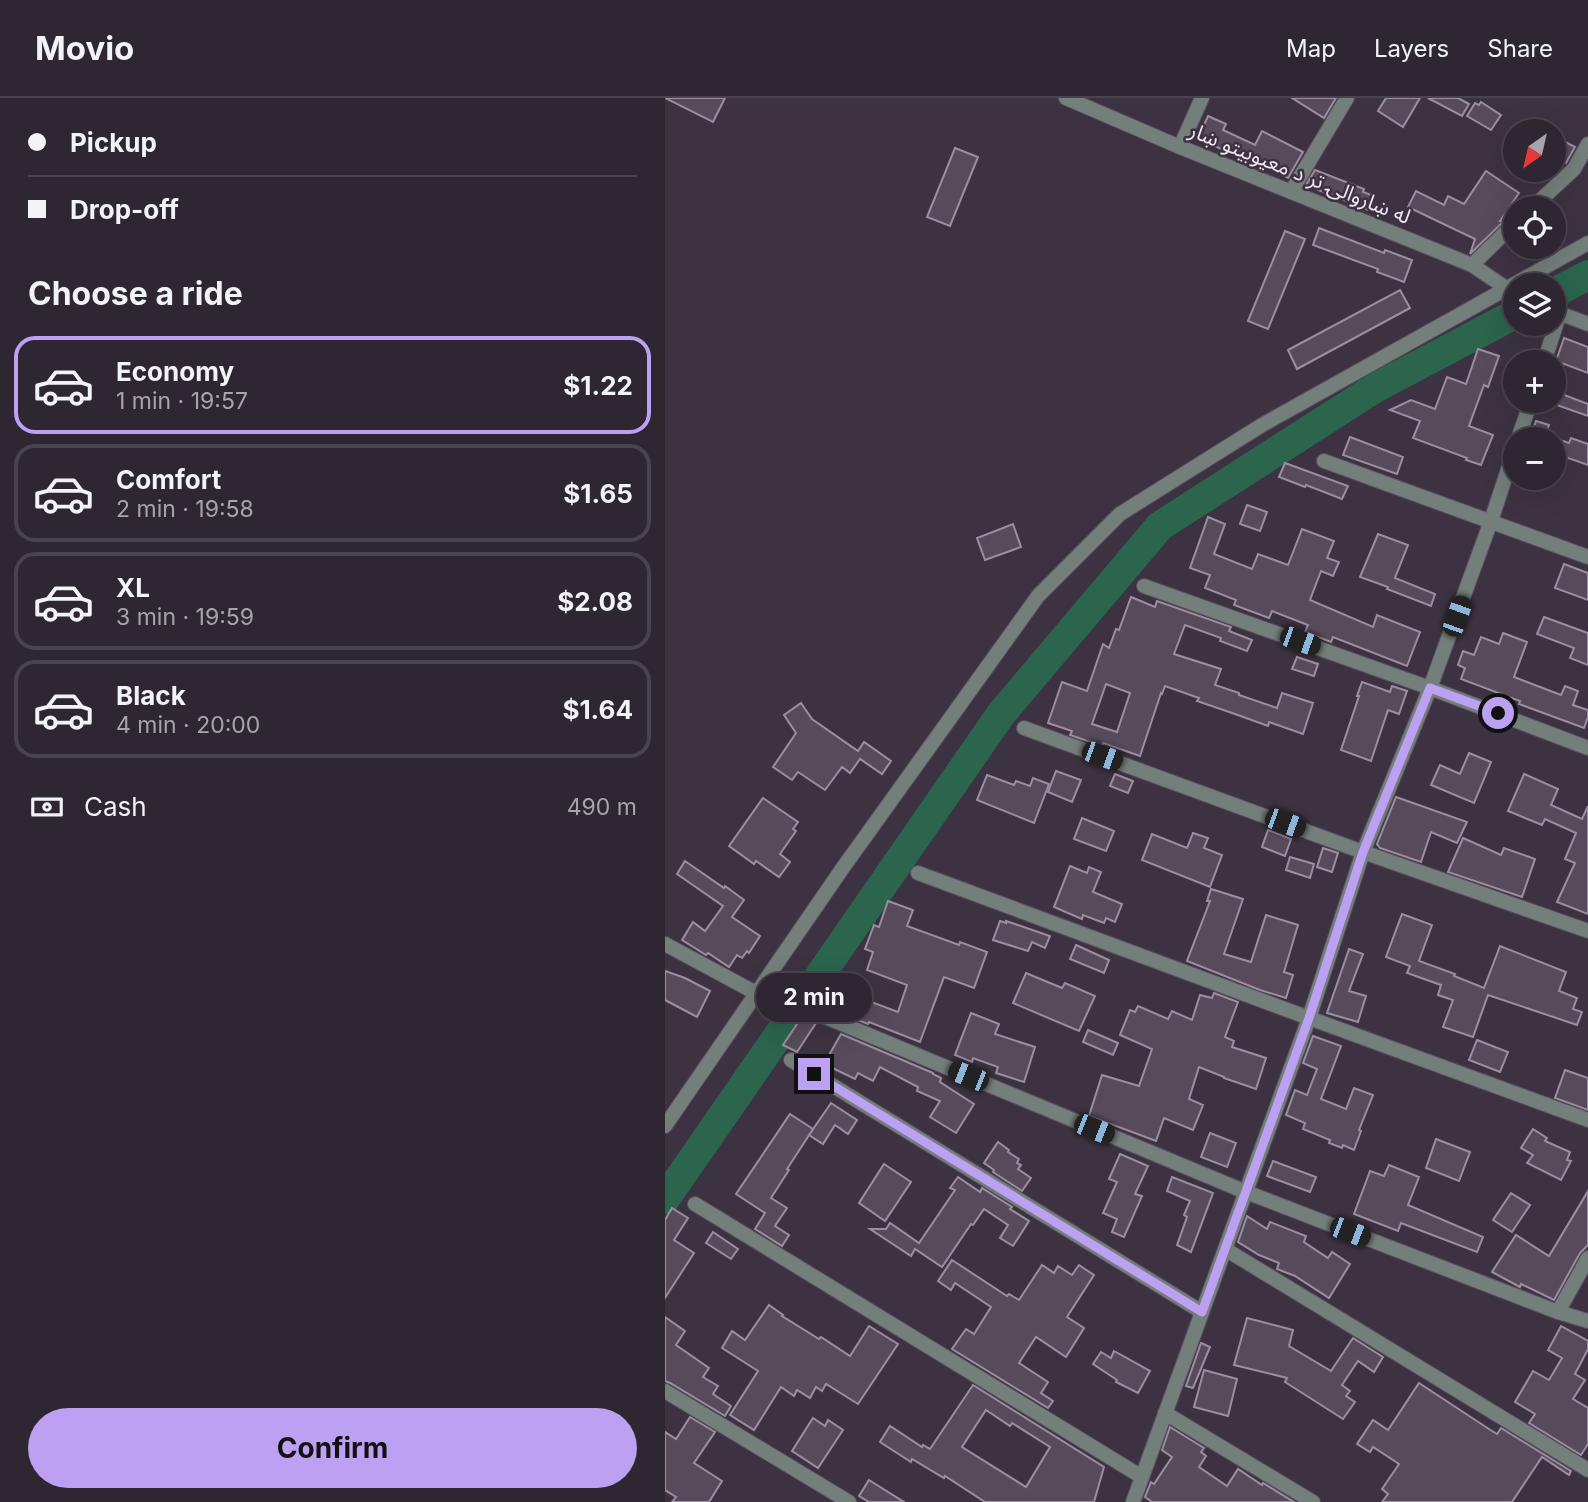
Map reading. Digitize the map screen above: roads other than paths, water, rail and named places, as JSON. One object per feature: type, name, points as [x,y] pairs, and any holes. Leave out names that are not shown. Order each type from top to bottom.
[{"type":"street","name":"له ښاروالۍ تر د معیوبیتو ښار","points":[[1066,98],[1472,265],[1503,286]]},
{"type":"street","points":[[1180,147],[1202,98]]},
{"type":"street","points":[[1291,192],[1347,98]]},
{"type":"street","points":[[1545,196],[1574,169],[1588,144]]},
{"type":"street","points":[[1472,265],[1503,235]]},
{"type":"street","points":[[1541,273],[1588,243]]},
{"type":"street","points":[[665,1125],[842,869],[1038,596],[1120,514],[1262,425],[1503,296]]},
{"type":"street","points":[[1566,315],[1588,324]]},
{"type":"street","points":[[1324,461],[1588,557]]},
{"type":"street","points":[[1133,1502],[1309,1018],[1363,852],[1430,688],[1503,484]]},
{"type":"street","points":[[1144,586],[1430,688],[1588,748]]},
{"type":"street","points":[[1024,727],[1363,852],[1588,931]]},
{"type":"street","points":[[918,873],[1588,1120]]},
{"type":"street","points":[[665,944],[756,993]]},
{"type":"street","points":[[815,1013],[1246,1192],[1558,1312],[1588,1321]]},
{"type":"street","points":[[791,1060],[1202,1312]]},
{"type":"street","points":[[695,1204],[1142,1477]]},
{"type":"street","points":[[1225,1249],[1588,1470]]},
{"type":"street","points":[[1558,1312],[1588,1258]]},
{"type":"street","points":[[665,1391],[849,1502]]},
{"type":"street","points":[[1165,1412],[1313,1502]]},
{"type":"waterway","points":[[1566,287],[1588,275]]},
{"type":"waterway","points":[[665,1199],[1001,714],[1160,526],[1375,388],[1503,320]]}]
